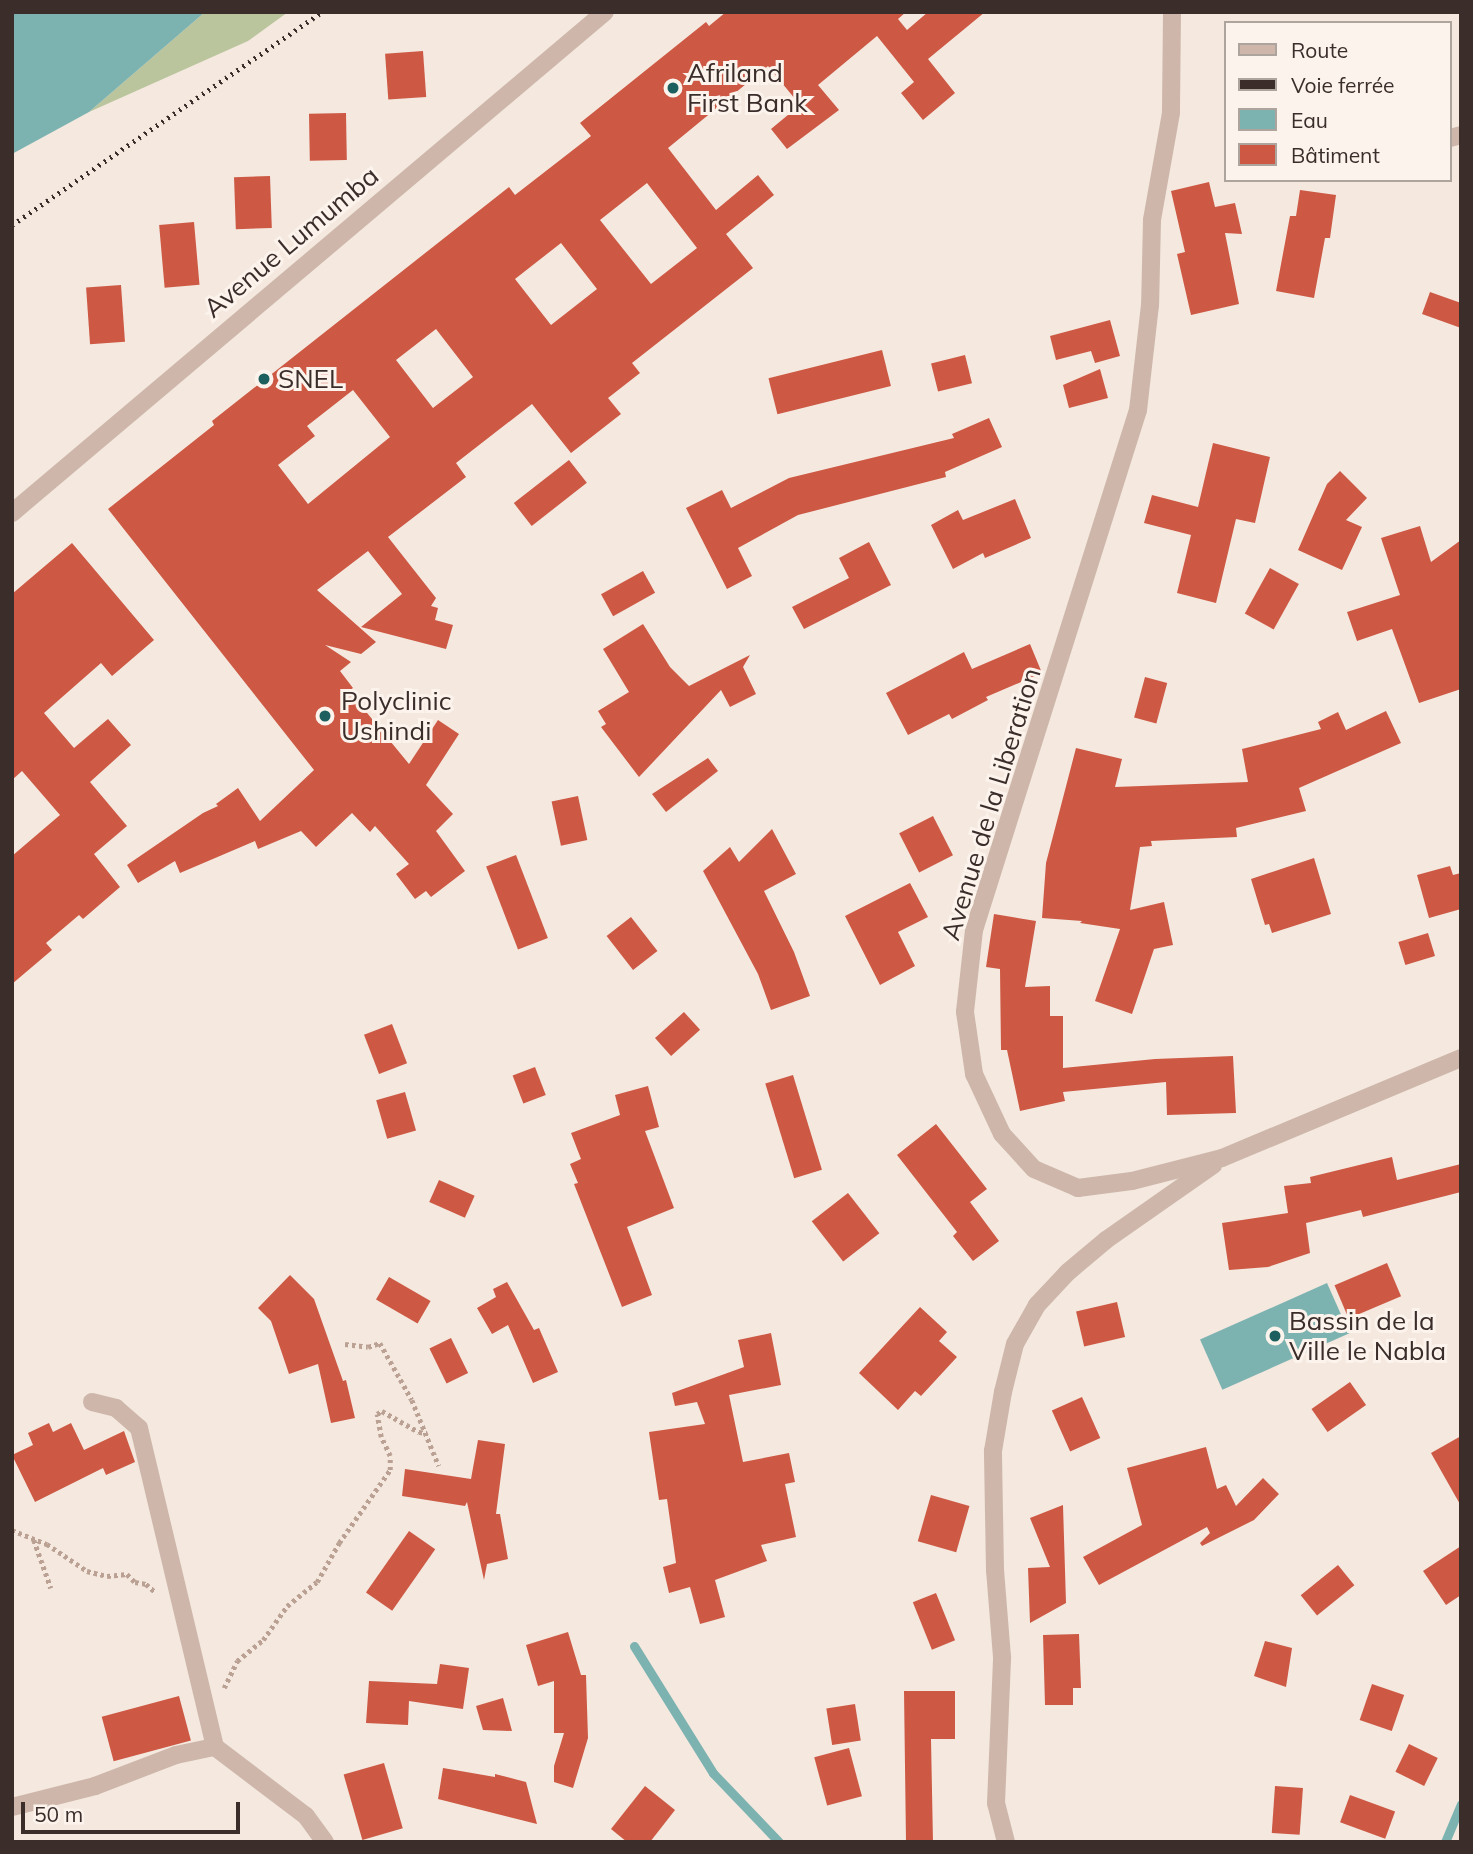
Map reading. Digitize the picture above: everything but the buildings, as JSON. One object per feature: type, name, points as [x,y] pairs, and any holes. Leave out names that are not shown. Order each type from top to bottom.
[{"type":"street","name":"Avenue Lumumba","points":[[12,513],[605,12]]},
{"type":"street","name":"Avenue de la Liberation","points":[[1172,12],[1171,113],[1152,220],[1150,305],[1138,410],[974,930],[965,1012],[974,1074],[1002,1134],[1034,1169],[1078,1188],[1132,1181],[1222,1158],[1461,1058]]},
{"type":"street","points":[[1006,1842],[996,1803],[1002,1657],[995,1570],[993,1451],[1015,1344],[1037,1305],[1068,1272],[1106,1241],[1222,1158]]},
{"type":"street","points":[[92,1402],[116,1408],[139,1428],[215,1747],[306,1816],[325,1842]]},
{"type":"street","points":[[12,1807],[95,1786],[176,1755],[215,1747]]},
{"type":"path","points":[[345,1344],[368,1347],[380,1343],[393,1362],[427,1433],[439,1466]]},
{"type":"path","points":[[204,1696],[215,1689],[225,1688],[237,1661],[263,1640],[287,1606],[317,1583],[339,1543],[379,1489],[390,1470],[390,1456],[381,1437],[377,1414],[382,1412],[419,1432],[427,1433]]},
{"type":"path","points":[[12,1530],[62,1552],[87,1571],[107,1576],[127,1574],[135,1582],[146,1584],[168,1602],[182,1603]]},
{"type":"path","points":[[34,1540],[51,1588]]},
{"type":"green space","points":[[205,12],[288,12],[248,41],[89,112]]},
{"type":"water","points":[[12,12],[205,12],[89,112],[12,154]]},
{"type":"water","name":"Bassin de la Ville le Nabla","points":[[1327,1283],[1349,1333],[1222,1390],[1200,1340]]},
{"type":"waterway","points":[[634,1646],[713,1773],[779,1842]]},
{"type":"waterway","points":[[1445,1842],[1461,1804]]},
{"type":"railway","points":[[12,225],[322,12]]},
{"type":"place","name":"Afriland First Bank","points":[[673,88]]},
{"type":"place","name":"SNEL","points":[[264,379]]},
{"type":"place","name":"Polyclinic Ushindi","points":[[325,716]]},
{"type":"place","name":"Bassin de la Ville le Nabla","points":[[1275,1336]]}]
